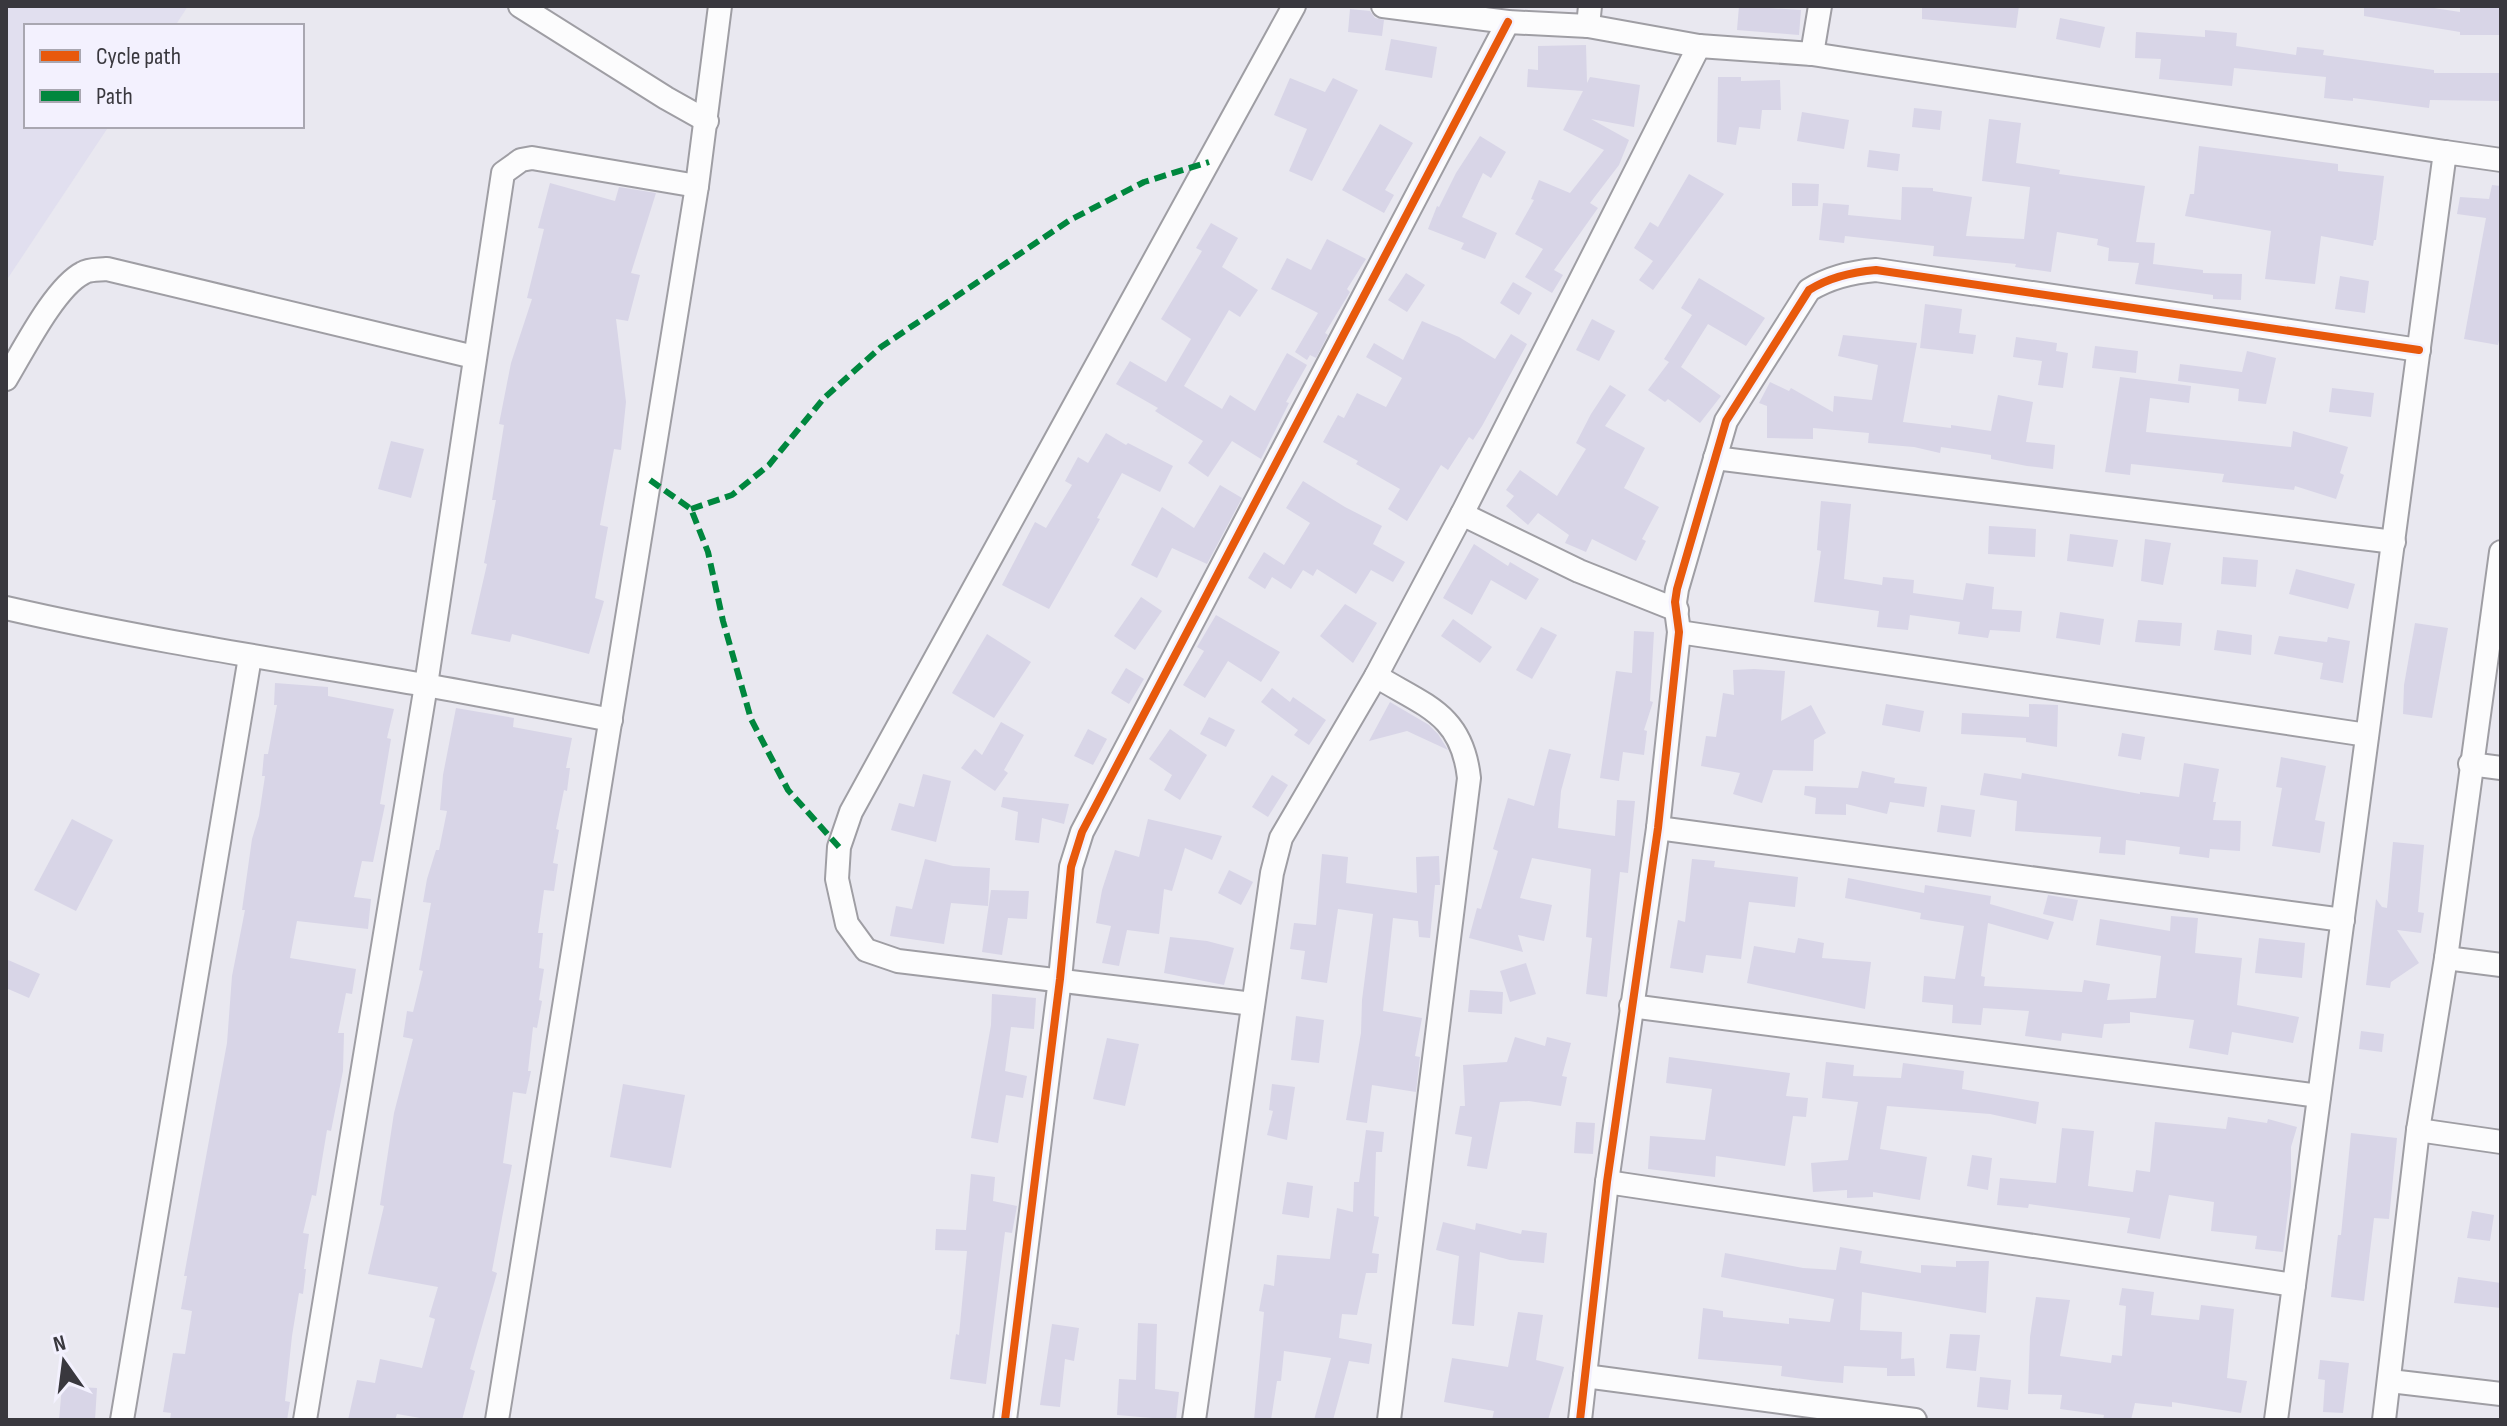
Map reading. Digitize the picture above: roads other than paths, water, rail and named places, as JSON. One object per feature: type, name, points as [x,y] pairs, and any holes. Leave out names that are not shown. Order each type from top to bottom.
[{"type":"street","points":[[520,6],[707,121]]},
{"type":"street","points":[[497,1420],[697,186],[720,6]]},
{"type":"street","points":[[1253,1004],[898,961],[866,950],[847,924],[837,879],[839,847],[851,812],[1294,6]]},
{"type":"street","points":[[1383,6],[1508,22],[1589,16],[1699,46],[1812,54],[2501,160]]},
{"type":"street","points":[[1812,54],[1820,6]]},
{"type":"street","points":[[1005,1420],[1071,867],[1082,832],[1508,22]]},
{"type":"street","points":[[1194,1420],[1272,873],[1281,838],[1376,676],[1462,514],[1699,46]]},
{"type":"street","points":[[2276,1420],[2445,152]]},
{"type":"street","points":[[305,1420],[426,685],[503,173],[513,165],[532,158],[697,186]]},
{"type":"street","points":[[6,379],[69,283],[85,271],[107,269],[474,357]]},
{"type":"street","points":[[1580,1420],[1607,1182],[1658,828],[1678,621],[1677,589],[1726,421],[1809,290],[1825,280],[1876,270],[2419,350]]},
{"type":"street","points":[[1715,458],[2394,542]]},
{"type":"street","points":[[1462,514],[1678,621],[2367,735]]},
{"type":"street","points":[[2384,1420],[2418,1130],[2446,958],[2501,552]]},
{"type":"street","points":[[6,608],[250,657],[426,685],[611,720]]},
{"type":"street","points":[[122,1420],[250,657]]},
{"type":"street","points":[[1376,676],[1445,718],[1462,745],[1469,778],[1389,1420]]},
{"type":"street","points":[[2470,764],[2501,768]]},
{"type":"street","points":[[1658,828],[2343,920]]},
{"type":"street","points":[[2446,958],[2501,965]]},
{"type":"street","points":[[1631,1006],[2319,1096]]},
{"type":"street","points":[[2418,1130],[2501,1142]]},
{"type":"street","points":[[1607,1182],[2294,1285]]},
{"type":"street","points":[[1585,1376],[1915,1420]]},
{"type":"street","points":[[2390,1381],[2501,1394]]}]
